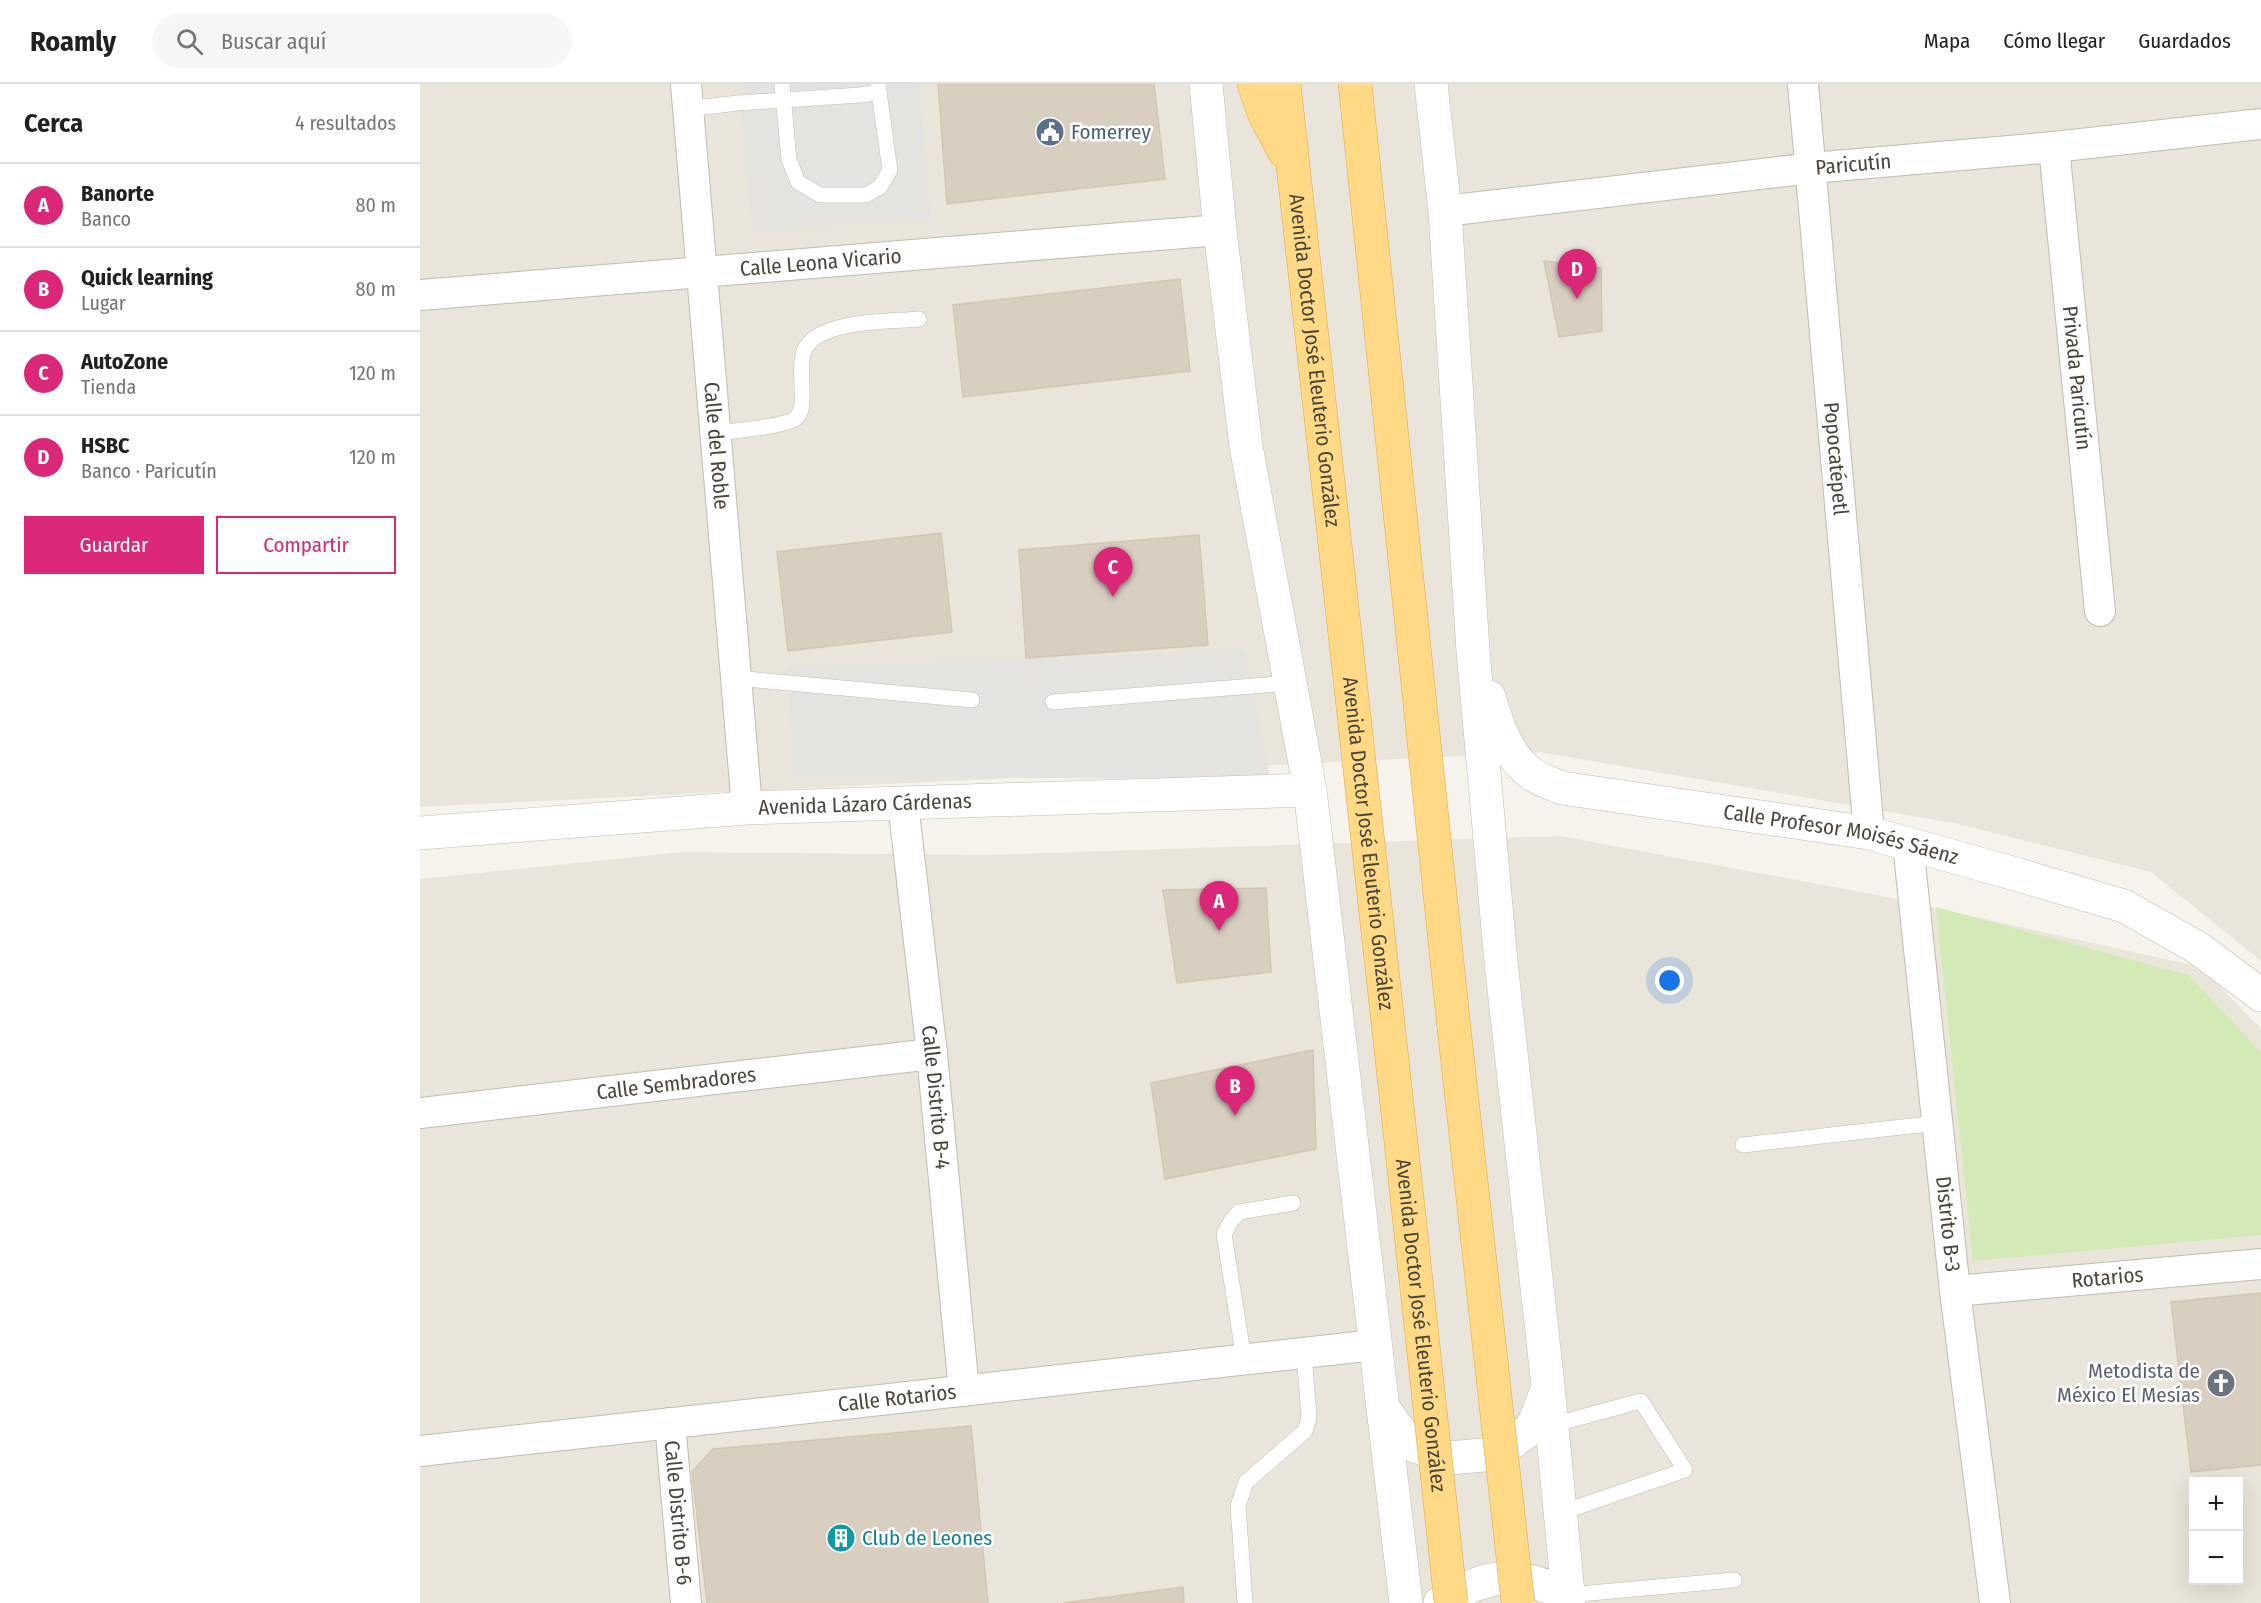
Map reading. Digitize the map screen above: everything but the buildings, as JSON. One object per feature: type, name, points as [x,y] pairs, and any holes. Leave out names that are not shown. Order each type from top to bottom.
[{"type":"highway","points":[[1254,84],[1264,113],[1293,168]]},
{"type":"highway","name":"Avenida Doctor José Eleuterio González","points":[[1284,84],[1451,1603]]},
{"type":"highway","points":[[1356,87],[1454,1028],[1518,1603]]},
{"type":"street","points":[[1206,84],[1245,446],[1310,790],[1406,1603]]},
{"type":"street","points":[[1431,84],[1445,211],[1473,651],[1501,962],[1569,1599]]},
{"type":"street","name":"Popocatépetl","points":[[1803,84],[1869,833]]},
{"type":"street","name":"Calle del Roble","points":[[687,97],[747,808]]},
{"type":"street","name":"Paricutín","points":[[1445,211],[1812,168],[2055,147],[2261,124]]},
{"type":"street","name":"Privada Paricutín","points":[[2055,147],[2100,610]]},
{"type":"street","name":"Calle Leona Vicario","points":[[420,295],[1220,230]]},
{"type":"street","name":"Calle Profesor Moisés Sáenz","points":[[1473,651],[1498,726],[1515,758],[1532,775],[1562,788],[1869,833],[2124,906],[2198,948],[2261,995]]},
{"type":"street","name":"Avenida Lázaro Cárdenas","points":[[420,833],[747,808],[1310,790]]},
{"type":"street","name":"Calle Distrito B-4","points":[[903,802],[932,1054],[964,1390]]},
{"type":"street","name":"Distrito B-3","points":[[1908,844],[1955,1291],[1995,1603]]},
{"type":"street","name":"Calle Sembradores","points":[[420,1113],[932,1054]]},
{"type":"street","name":"Rotarios","points":[[1955,1291],[2261,1264]]},
{"type":"street","name":"Calle Rotarios","points":[[420,1450],[1376,1345]]},
{"type":"street","points":[[1382,1405],[1409,1444],[1449,1458],[1495,1454],[1532,1428],[1548,1386]]},
{"type":"street","name":"Calle Distrito B-6","points":[[670,1423],[686,1603]]},
{"type":"street","points":[[1440,1603],[1466,1587],[1493,1578],[1532,1581],[1569,1599]]},
{"type":"lane","points":[[687,97],[738,103],[784,101],[878,88],[890,170],[880,187],[866,195],[819,195],[798,182],[789,160],[784,101],[782,84]]},
{"type":"lane","points":[[714,433],[795,419],[802,409],[803,353],[807,344],[816,335],[841,327],[919,319]]},
{"type":"lane","points":[[736,678],[972,700]]},
{"type":"lane","points":[[1053,702],[1290,683]]},
{"type":"lane","points":[[1743,1145],[1937,1124]]},
{"type":"lane","points":[[1244,1359],[1224,1234],[1239,1212],[1293,1203]]},
{"type":"lane","points":[[1245,1603],[1238,1506],[1246,1482],[1305,1431],[1309,1417],[1304,1353]]},
{"type":"lane","points":[[1552,1425],[1641,1401],[1685,1470],[1560,1513]]},
{"type":"lane","points":[[1569,1599],[1734,1580]]},
{"type":"shaded area","points":[[420,84],[2261,84],[2261,961],[2151,872],[1954,823],[1540,752],[420,807]]},
{"type":"shaded area","points":[[739,84],[919,84],[931,219],[752,232]]},
{"type":"shaded area","points":[[1245,650],[1270,779],[793,777],[788,668]]},
{"type":"shaded area","points":[[1560,836],[1877,895],[2201,967],[2261,1029],[2261,1603],[420,1603],[420,879],[683,852],[985,855]]},
{"type":"green space","points":[[1936,907],[2188,975],[2261,1052],[2261,1235],[1973,1261]]},
{"type":"place","name":"Fomerrey","points":[[1050,132]]},
{"type":"place","name":"HSBC","points":[[1577,299]]},
{"type":"place","name":"AutoZone","points":[[1113,597]]},
{"type":"place","name":"Banorte","points":[[1219,931]]},
{"type":"place","name":"Quick learning","points":[[1235,1116]]},
{"type":"place","name":"Metodista de México El Mesías","points":[[2221,1383]]},
{"type":"place","name":"Club de Leones","points":[[841,1538]]}]
